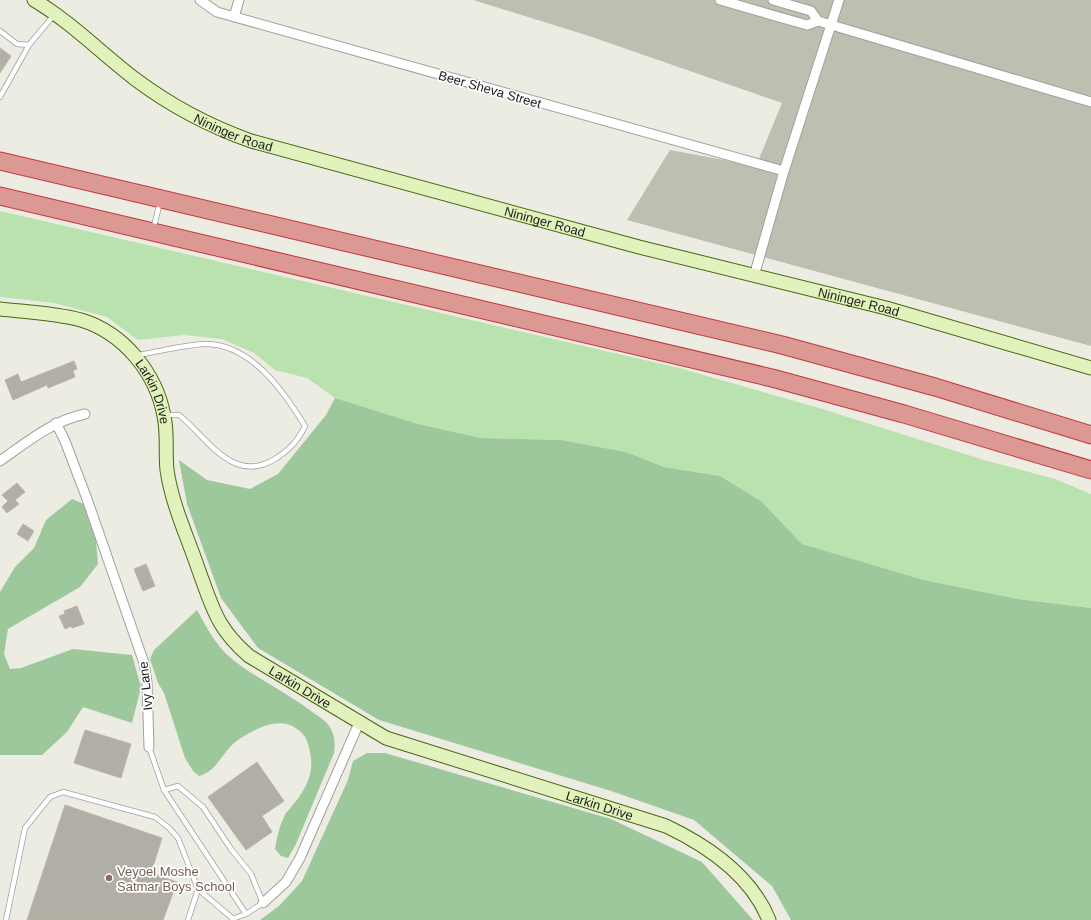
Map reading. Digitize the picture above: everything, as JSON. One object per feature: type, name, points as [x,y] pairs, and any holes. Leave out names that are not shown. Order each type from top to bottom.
[{"type":"highway","points":[[0,161],[775,344],[928,385],[1091,435]]},
{"type":"highway","points":[[0,196],[772,378],[988,438],[1091,470]]},
{"type":"street","name":"Nininger Road","points":[[34,0],[55,14],[155,94],[193,117],[229,134],[295,154],[639,248],[886,308],[1091,368]]},
{"type":"street","name":"Beer Sheva Street","points":[[200,0],[217,12],[234,17],[784,171]]},
{"type":"street","points":[[234,17],[239,0]]},
{"type":"street","points":[[720,0],[807,25],[818,21],[1091,102]]},
{"type":"street","points":[[773,0],[811,11],[818,21]]},
{"type":"street","points":[[754,276],[784,171],[839,0]]},
{"type":"street","name":"Larkin Drive","points":[[0,309],[49,314],[82,320],[106,331],[122,343],[135,356],[155,385],[164,415],[167,470],[172,495],[216,618],[232,641],[249,656],[386,738],[666,826],[689,837],[716,854],[735,871],[755,895],[769,920]]},
{"type":"street","points":[[0,461],[56,423],[85,414]]},
{"type":"street","name":"Ivy Lane","points":[[56,423],[76,469],[144,663],[147,682],[149,747]]},
{"type":"street","points":[[263,903],[286,882],[300,858],[359,723]]},
{"type":"lane","points":[[0,97],[29,45],[55,14]]},
{"type":"lane","points":[[0,31],[17,44],[29,45]]},
{"type":"lane","points":[[152,231],[160,198]]},
{"type":"lane","points":[[135,356],[204,344],[232,349],[259,366],[293,407],[305,426],[299,438],[285,452],[268,463],[256,467],[241,466],[230,462],[214,450],[190,423],[179,415],[164,415]]},
{"type":"lane","name":"Ivy Lane","points":[[149,747],[164,790],[246,914]]},
{"type":"lane","points":[[6,920],[25,828],[50,797],[63,792],[155,817],[169,828],[178,838],[198,889],[232,919],[246,914],[263,903],[251,874],[231,849],[203,807],[178,786],[164,790]]},
{"type":"lane","points":[[188,920],[198,889]]},
{"type":"shaded area","points":[[473,0],[1091,0],[1091,346],[627,220],[670,150],[756,166],[782,103],[589,36]]},
{"type":"green space","points":[[0,211],[679,368],[819,408],[984,460],[1055,479],[1091,494],[1091,608],[1018,599],[924,580],[802,544],[761,501],[720,476],[664,467],[626,452],[561,440],[481,438],[418,424],[335,398],[307,378],[275,370],[254,353],[222,339],[184,335],[138,340],[107,317],[54,303],[0,297]]},
{"type":"green space","points":[[335,398],[418,424],[481,438],[561,440],[626,452],[664,467],[720,476],[761,501],[802,544],[924,580],[1018,599],[1091,608],[1091,920],[791,920],[772,886],[694,820],[611,791],[379,720],[258,648],[221,598],[187,504],[179,460],[207,480],[250,489],[278,474],[326,415]]},
{"type":"green space","points":[[72,499],[84,504],[96,541],[98,564],[80,587],[8,629],[4,654],[10,669],[21,668],[73,649],[132,655],[141,687],[132,723],[83,707],[67,732],[42,755],[0,755],[0,592],[15,567],[34,548],[46,520]]},
{"type":"green space","points":[[197,610],[212,636],[226,654],[251,673],[292,698],[319,717],[329,726],[332,732],[335,747],[334,753],[296,844],[288,858],[281,856],[275,849],[278,833],[285,814],[301,795],[308,782],[311,768],[308,745],[305,736],[300,731],[290,725],[276,723],[261,727],[235,742],[211,769],[199,776],[193,771],[185,758],[164,693],[158,683],[150,659],[154,650]]},
{"type":"green space","points":[[367,753],[385,753],[611,819],[702,862],[753,920],[260,920],[279,906],[302,881],[348,780],[353,761]]},
{"type":"building","points":[[0,48],[11,56],[0,73]]},
{"type":"building","points":[[74,361],[77,369],[73,371],[75,377],[48,388],[47,385],[13,400],[5,380],[18,374],[21,382]]},
{"type":"building","points":[[17,483],[25,492],[15,500],[19,504],[7,513],[2,507],[8,501],[2,495]]},
{"type":"building","points":[[23,524],[34,531],[28,541],[17,534]]},
{"type":"building","points":[[146,564],[155,586],[143,591],[134,569]]},
{"type":"building","points":[[77,606],[84,624],[72,628],[71,626],[65,629],[59,616],[65,614],[64,611]]},
{"type":"building","points":[[85,730],[131,744],[121,778],[74,763]]},
{"type":"building","points":[[257,762],[284,801],[262,816],[272,832],[246,850],[208,797]]},
{"type":"building","points":[[65,805],[162,838],[151,873],[177,882],[163,920],[27,920]]},
{"type":"place","name":"Veyoel Moshe Satmar Boys School","points":[[109,878]]}]
